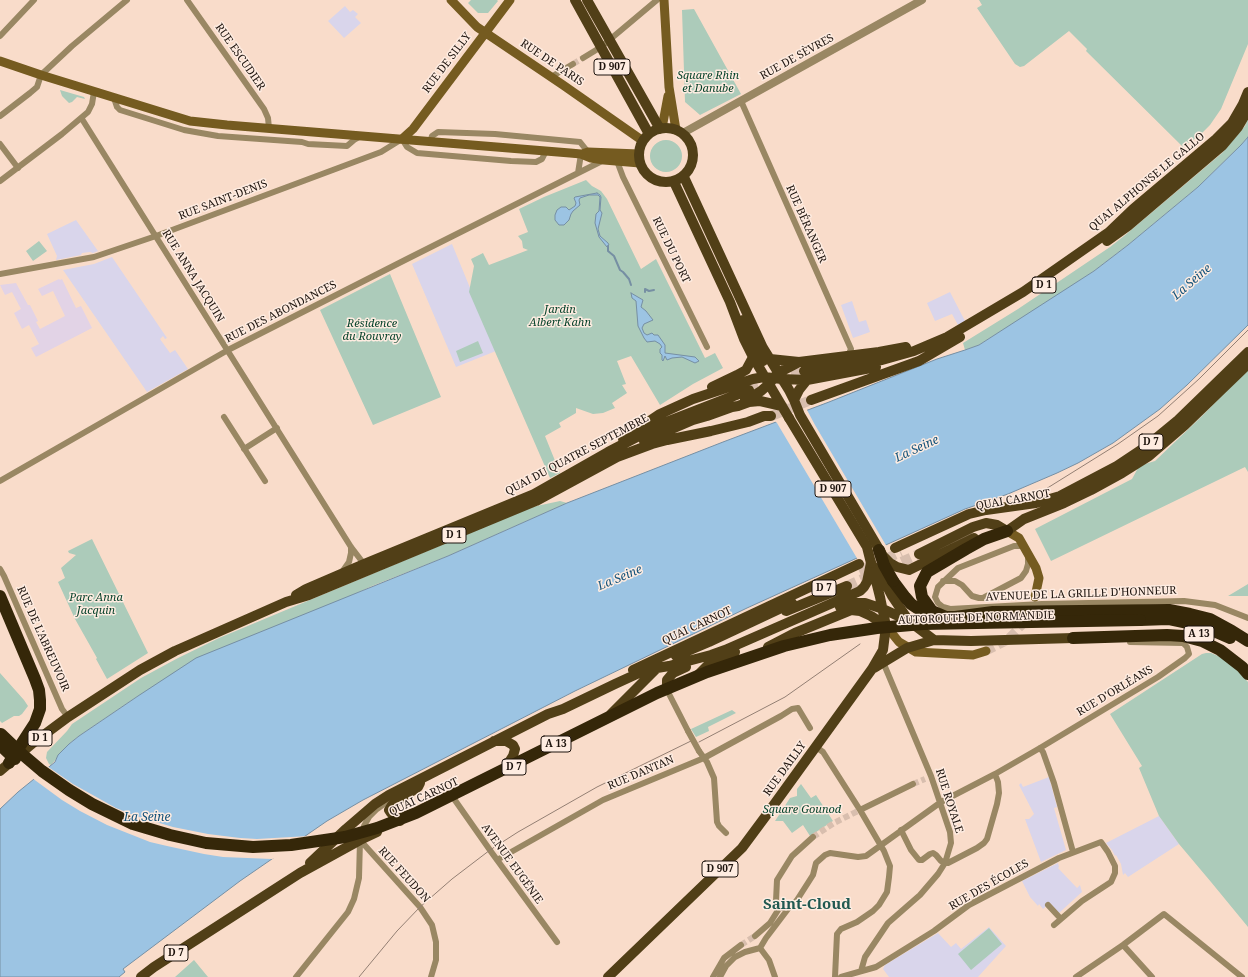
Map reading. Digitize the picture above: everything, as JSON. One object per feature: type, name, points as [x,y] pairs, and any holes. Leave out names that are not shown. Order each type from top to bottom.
[{"type":"highway","points":[[1008,531],[978,542],[928,572],[920,586],[922,597],[932,611],[946,617],[955,617],[993,612],[1169,610],[1210,619],[1232,630],[1248,641]]},
{"type":"highway","points":[[879,550],[884,565],[905,597],[917,608],[936,618],[946,621],[956,621],[1028,612]]},
{"type":"highway","points":[[0,596],[35,679],[40,700],[40,709],[36,723],[9,763]]},
{"type":"highway","name":"AUTOROUTE DE NORMANDIE","points":[[0,737],[37,777],[65,797],[109,821],[130,830],[168,842],[205,850],[253,854],[298,852],[347,844],[379,835],[419,820],[666,697],[732,670],[806,648],[878,635],[923,631],[1140,623],[1168,619],[1206,628],[1228,637],[1248,649]]},
{"type":"highway","name":"AUTOROUTE DE NORMANDIE","points":[[1140,623],[1185,630],[1204,635],[1223,645],[1248,665]]},
{"type":"highway","points":[[1073,638],[1166,635],[1184,636],[1220,650],[1242,667],[1248,674]]},
{"type":"main road","name":"RUE DE PARIS","points":[[451,0],[474,24],[485,32],[551,77],[646,137]]},
{"type":"main road","name":"RUE DE SILLY","points":[[402,139],[413,129],[510,0]]},
{"type":"main road","name":"D 907","points":[[575,0],[601,47],[646,137]]},
{"type":"main road","name":"D 907","points":[[587,0],[661,128]]},
{"type":"main road","points":[[664,0],[669,87],[679,132]]},
{"type":"main road","points":[[666,31],[670,22],[670,0]]},
{"type":"main road","points":[[0,61],[94,92],[190,121],[546,152],[584,153],[639,158]]},
{"type":"main road","points":[[661,128],[669,87]]},
{"type":"main road","name":"QUAI ALPHONSE LE GALLO","points":[[811,400],[919,361],[943,343],[1027,297],[1128,226],[1232,123],[1248,92]]},
{"type":"main road","name":"QUAI ALPHONSE LE GALLO","points":[[1184,170],[1222,146],[1238,127],[1248,110]]},
{"type":"main road","points":[[661,128],[679,132],[689,140],[693,149],[694,158],[692,166],[684,177],[674,182],[665,183],[654,180],[646,174],[639,158],[646,137],[661,128]]},
{"type":"main road","points":[[584,153],[591,158],[604,160],[616,161],[639,158]]},
{"type":"main road","name":"D 907","points":[[684,177],[770,359],[773,378],[782,406],[867,547],[886,626],[899,642],[907,648],[872,669]]},
{"type":"main road","name":"D 907","points":[[674,182],[730,302],[744,339],[753,357],[794,400],[800,415],[883,556],[897,567],[909,570],[982,535],[993,531],[1008,531]]},
{"type":"main road","points":[[730,302],[745,324],[757,351],[793,411],[800,415]]},
{"type":"main road","points":[[613,455],[628,435],[660,414],[706,394],[753,379],[773,378],[800,372],[848,356],[943,343]]},
{"type":"main road","points":[[732,407],[736,402],[755,395],[773,378],[800,372],[883,366],[943,343]]},
{"type":"main road","name":"QUAI CARNOT","points":[[1064,503],[971,520],[898,550],[969,514],[1036,503],[1060,496],[1117,466],[1144,448],[1178,420],[1248,352]]},
{"type":"main road","points":[[706,394],[710,388],[715,385],[746,370],[753,357]]},
{"type":"main road","points":[[770,359],[800,372]]},
{"type":"main road","name":"D 7","points":[[1008,531],[1024,519],[1064,503],[1122,473],[1149,456],[1185,425],[1248,364]]},
{"type":"main road","points":[[794,400],[799,390],[800,372]]},
{"type":"main road","name":"QUAI DU QUATRE SEPTEMBRE","points":[[0,771],[68,717],[140,670],[175,651],[286,602],[309,595],[536,501],[664,424],[749,390]]},
{"type":"main road","points":[[613,455],[657,435],[749,402],[758,401],[782,406]]},
{"type":"main road","name":"QUAI DU QUATRE SEPTEMBRE","points":[[286,602],[306,589],[534,494],[613,455],[660,442],[748,422],[764,416],[771,416]]},
{"type":"main road","name":"QUAI CARNOT","points":[[919,554],[974,527],[986,523],[997,525],[1008,531]]},
{"type":"main road","points":[[1008,531],[1019,538],[1036,568],[1038,578],[1035,597]]},
{"type":"main road","points":[[871,563],[882,577],[892,596],[909,621],[934,640]]},
{"type":"main road","name":"QUAI CARNOT","points":[[300,873],[346,829],[375,804],[389,795],[548,714],[562,709],[621,681],[657,668],[711,655],[860,591],[867,582],[871,563]]},
{"type":"main road","name":"QUAI CARNOT","points":[[548,714],[562,704],[610,681],[859,568],[709,642],[676,656],[657,668],[602,723]]},
{"type":"main road","name":"QUAI CARNOT","points":[[669,666],[711,649],[772,617],[847,586]]},
{"type":"main road","name":"QUAI CARNOT","points":[[698,675],[707,666],[841,606],[853,603],[864,603],[883,609]]},
{"type":"main road","name":"D 7","points":[[883,609],[909,621]]},
{"type":"main road","name":"QUAI CARNOT","points":[[141,977],[154,967],[300,873],[360,840],[503,772],[698,675],[760,651],[801,630],[851,610],[871,616],[886,626]]},
{"type":"main road","name":"RUE DAILLY","points":[[608,977],[742,848],[872,669],[883,648],[886,626]]},
{"type":"main road","points":[[907,648],[934,640],[971,641],[1073,638]]},
{"type":"main road","points":[[907,648],[916,652],[966,655],[973,655],[986,651]]},
{"type":"main road","points":[[667,690],[667,680],[673,673],[711,655]]},
{"type":"main road","points":[[493,742],[506,741],[513,745],[515,749],[513,756],[503,772]]},
{"type":"main road","points":[[400,821],[395,818],[389,810],[392,805],[418,787],[425,776]]},
{"type":"street","points":[[0,36],[34,0]]},
{"type":"street","points":[[0,116],[37,87],[41,75],[72,46],[127,0]]},
{"type":"street","name":"RUE ESCUDIER","points":[[188,0],[264,109],[268,118],[269,128]]},
{"type":"street","points":[[583,58],[601,47],[657,0]]},
{"type":"street","name":"RUE DE SÈVRES","points":[[679,132],[741,101],[922,0]]},
{"type":"street","points":[[551,77],[573,64]]},
{"type":"street","points":[[0,181],[82,118],[88,112],[92,104],[94,92]]},
{"type":"street","points":[[114,98],[117,107],[120,110],[184,130],[218,136],[348,146],[361,136]]},
{"type":"street","name":"RUE BÉRANGER","points":[[741,101],[851,348],[848,356]]},
{"type":"street","name":"RUE ANNA JACQUIN","points":[[82,118],[351,547],[364,564]]},
{"type":"street","points":[[430,142],[432,136],[438,132],[495,134],[580,142],[584,153],[578,173]]},
{"type":"street","points":[[402,139],[407,147],[417,153],[536,162],[542,159],[546,152]]},
{"type":"street","name":"RUE SAINT-DENIS","points":[[0,274],[94,257],[156,236],[381,152],[402,139]]},
{"type":"street","points":[[0,144],[18,168]]},
{"type":"street","name":"RUE DES ABONDANCES","points":[[0,481],[228,350],[604,160]]},
{"type":"street","name":"RUE DU PORT","points":[[616,161],[707,347]]},
{"type":"street","points":[[224,417],[265,481]]},
{"type":"street","points":[[244,449],[277,428]]},
{"type":"street","name":"AVENUE DE LA GRILLE D'HONNEUR","points":[[943,581],[955,581],[962,584],[972,596],[983,598],[1021,578],[1026,571],[1028,564],[1026,550],[1014,546],[958,568],[943,581],[938,587],[935,597],[938,603],[943,607],[950,609],[1042,604],[1184,601],[1214,605],[1248,618]]},
{"type":"street","points":[[340,574],[349,562],[351,547]]},
{"type":"street","name":"RUE DE L'ABREUVOIR","points":[[0,569],[62,708],[68,717]]},
{"type":"street","name":"RUE D'ORLÉANS","points":[[788,909],[797,900],[810,880],[816,863],[825,855],[832,853],[862,857],[866,856],[941,802],[995,774],[1040,748],[1158,677],[1189,654],[1187,647],[1182,642],[1115,642],[1073,638]]},
{"type":"street","name":"RUE ROYALE","points":[[861,972],[865,957],[888,923],[920,895],[933,880],[945,863],[952,843],[952,838],[941,802],[928,778],[883,662]]},
{"type":"street","points":[[667,690],[714,778],[717,822],[726,833]]},
{"type":"street","name":"RUE DANTAN","points":[[497,860],[603,800],[704,758],[792,709],[798,708],[810,728]]},
{"type":"street","points":[[816,747],[823,752],[860,810],[881,846],[890,866],[890,877],[887,892],[879,905],[857,922],[841,929],[837,934],[835,977]]},
{"type":"street","points":[[1040,748],[1044,752],[1054,783],[1073,852]]},
{"type":"street","points":[[901,830],[911,850],[917,858],[922,860],[933,853],[945,863],[949,863],[977,848],[987,839],[998,799],[998,782],[995,774]]},
{"type":"street","points":[[860,810],[913,784]]},
{"type":"street","points":[[296,977],[348,912],[354,899],[358,878],[360,840],[364,826],[369,817],[392,798],[399,790]]},
{"type":"street","name":"AVENUE EUGÉNIE","points":[[452,796],[557,942]]},
{"type":"street","points":[[720,977],[726,966],[735,957],[744,952],[760,948],[788,909],[780,907],[776,901],[777,880],[792,856],[813,837]]},
{"type":"street","name":"RUE FEUDON","points":[[360,840],[420,907],[432,925],[436,942],[436,960],[430,977]]},
{"type":"street","name":"RUE DES ÉCOLES","points":[[840,977],[876,967],[934,931],[969,905],[1059,858],[1101,842],[1115,866],[1115,873],[1111,882],[1082,901],[1061,919]]},
{"type":"street","points":[[1048,904],[1061,919],[1054,925]]},
{"type":"street","points":[[755,936],[770,923],[780,907]]},
{"type":"street","points":[[1076,977],[1123,945],[1164,914],[1242,977]]},
{"type":"street","points":[[1123,945],[1152,977]]},
{"type":"street","points":[[713,977],[724,958],[741,946]]},
{"type":"street","points":[[760,948],[769,960],[775,977]]},
{"type":"shaded area","points":[[345,6],[350,12],[353,10],[358,14],[355,17],[361,23],[344,38],[328,21]]},
{"type":"shaded area","points":[[76,220],[98,251],[93,253],[82,253],[81,255],[56,260],[57,256],[47,234]]},
{"type":"shaded area","points":[[452,244],[496,351],[456,367],[412,264]]},
{"type":"shaded area","points":[[112,257],[167,338],[165,339],[163,336],[160,339],[170,353],[175,350],[188,369],[147,392],[63,270],[94,264]]},
{"type":"shaded area","points":[[62,279],[76,308],[81,306],[92,328],[36,357],[31,348],[39,344],[29,325],[22,329],[14,313],[21,309],[12,292],[5,295],[0,285],[16,283],[28,305],[30,305],[38,321],[36,322],[40,329],[65,316],[53,291],[42,296],[38,289]]},
{"type":"shaded area","points":[[950,292],[965,321],[958,325],[952,314],[935,321],[927,303]]},
{"type":"shaded area","points":[[852,301],[859,322],[866,320],[870,332],[853,338],[841,305]]},
{"type":"shaded area","points":[[1049,777],[1057,807],[1054,808],[1066,850],[1041,862],[1025,819],[1029,819],[1034,814],[1019,785],[1021,783],[1023,787]]},
{"type":"shaded area","points":[[1159,816],[1179,844],[1128,877],[1125,873],[1123,875],[1121,864],[1106,843]]},
{"type":"shaded area","points":[[1058,863],[1058,868],[1077,888],[1080,885],[1082,892],[1059,913],[1050,903],[1043,909],[1039,904],[1038,906],[1030,897],[1022,881]]},
{"type":"shaded area","points":[[989,927],[1006,946],[978,977],[889,977],[883,969],[885,965],[938,933],[951,947],[956,943],[961,949]]},
{"type":"green space","points":[[471,0],[498,1],[488,13],[478,13],[468,3]]},
{"type":"green space","points":[[979,0],[1248,0],[1248,44],[1221,109],[1210,125],[1200,135],[1183,147],[1086,51],[1087,49],[1069,31],[1024,66],[1020,67],[1015,64],[977,8],[982,5]]},
{"type":"green space","name":"Square Rhin et Danube","points":[[694,9],[741,94],[700,115],[685,102],[682,10]]},
{"type":"green space","points":[[60,90],[84,97],[85,99],[77,97],[69,103],[62,96]]},
{"type":"green space","points":[[1248,119],[1248,137],[1241,145],[1198,187],[1128,245],[1094,271],[1052,299],[979,345],[965,350],[963,343],[1018,309],[1124,236],[1222,153],[1245,126]]},
{"type":"green space","points":[[663,140],[669,140],[678,144],[682,156],[678,168],[669,172],[663,172],[654,168],[650,159],[650,153],[654,144]]},
{"type":"green space","name":"Jardin Albert Kahn","points":[[586,180],[592,186],[601,191],[607,199],[641,269],[656,259],[705,358],[715,353],[723,368],[693,384],[660,405],[631,356],[617,361],[626,384],[622,385],[627,393],[612,403],[615,408],[603,413],[593,414],[576,408],[576,413],[559,423],[561,427],[545,436],[560,473],[550,478],[469,292],[474,266],[471,259],[483,253],[489,265],[528,250],[523,248],[522,241],[518,236],[528,232],[519,209]]},
{"type":"green space","points":[[39,241],[47,251],[33,261],[26,251]]},
{"type":"green space","name":"Résidence du Rouvray","points":[[390,274],[441,397],[373,425],[320,310]]},
{"type":"green space","points":[[478,341],[483,353],[460,362],[456,351]]},
{"type":"green space","points":[[1248,369],[1248,472],[1245,467],[1051,561],[1035,529],[1132,479],[1138,468],[1155,461]]},
{"type":"green space","points":[[560,501],[567,503],[448,556],[372,586],[138,696],[79,736],[69,744],[51,765],[49,764],[46,758],[47,752],[72,724],[141,678],[178,658],[219,638],[532,507]]},
{"type":"green space","name":"Parc Anna Jacquin","points":[[92,539],[148,653],[107,679],[75,619],[58,582],[65,578],[61,568],[76,555],[69,553],[68,551]]},
{"type":"green space","points":[[1248,584],[1248,596],[1228,596]]},
{"type":"green space","points":[[1211,653],[1226,661],[1248,682],[1248,927],[1179,844],[1159,816],[1139,768],[1142,766],[1110,714],[1202,654]]},
{"type":"green space","points":[[0,673],[28,706],[19,716],[14,716],[2,723],[0,721]]},
{"type":"green space","points":[[732,710],[736,713],[708,727],[709,731],[696,737],[691,729]]},
{"type":"green space","name":"Square Gounod","points":[[801,784],[811,798],[816,795],[833,821],[810,836],[803,825],[792,833],[783,821],[775,821],[790,798],[797,796],[797,789]]},
{"type":"green space","points":[[989,928],[1002,944],[971,970],[958,954]]},
{"type":"green space","points":[[194,960],[208,977],[175,977]]},
{"type":"water","name":"La Seine","points":[[1248,137],[1248,325],[1187,385],[1160,409],[1113,443],[1057,473],[1008,494],[965,509],[747,608],[575,691],[363,800],[327,821],[240,881],[123,969],[125,972],[119,977],[0,977],[0,809],[18,792],[55,762],[58,755],[69,744],[138,696],[196,658],[448,556],[567,503],[937,359],[979,345],[1094,271],[1128,245],[1198,187]]},
{"type":"water","points":[[597,193],[601,197],[600,210],[602,213],[598,229],[600,236],[609,245],[607,247],[599,237],[595,223],[596,214],[599,211],[600,197],[598,195],[589,195],[580,198],[580,205],[573,211],[569,220],[564,225],[559,225],[555,220],[557,210],[561,207],[566,207],[569,210],[575,206],[575,197]]},
{"type":"water","points":[[631,293],[643,300],[641,307],[653,320],[644,324],[642,328],[644,333],[647,335],[652,333],[654,335],[658,335],[665,345],[665,353],[695,357],[699,361],[695,363],[682,357],[667,360],[665,356],[663,361],[662,360],[660,349],[662,347],[660,344],[655,341],[647,342],[638,326],[636,301],[632,298]]},
{"type":"pier","points":[[807,408],[815,425],[887,547],[858,560],[775,421]]},
{"type":"pier","points":[[47,766],[73,784],[116,808],[136,816],[173,827],[208,834],[240,838],[257,839],[309,836],[276,858],[272,859],[223,857],[150,842],[107,825],[80,811],[32,778]]},
{"type":"waterway","points":[[608,246],[608,251],[614,256],[620,270],[629,279],[631,285]]},
{"type":"waterway","points":[[645,292],[645,289],[649,291],[654,290]]},
{"type":"tunnel","points":[[573,64],[583,58]]},
{"type":"tunnel","points":[[749,390],[804,371]]},
{"type":"tunnel","points":[[771,416],[811,400]]},
{"type":"tunnel","points":[[859,571],[901,552]]},
{"type":"tunnel","points":[[888,568],[919,554]]},
{"type":"tunnel","points":[[847,586],[874,574]]},
{"type":"tunnel","points":[[986,651],[1006,641],[1023,624],[1026,618]]},
{"type":"tunnel","points":[[913,784],[925,779]]},
{"type":"tunnel","points":[[813,837],[834,823],[860,810]]},
{"type":"tunnel","points":[[741,945],[755,936]]},
{"type":"tram line","points":[[1041,492],[1118,444],[1158,416],[1199,379],[1248,330]]},
{"type":"tram line","points":[[699,742],[785,697],[860,644]]},
{"type":"tram line","points":[[359,977],[397,931],[420,907],[452,879],[490,850],[518,832],[597,787],[691,741]]},
{"type":"district","name":"Saint-Cloud","points":[[807,905]]}]
